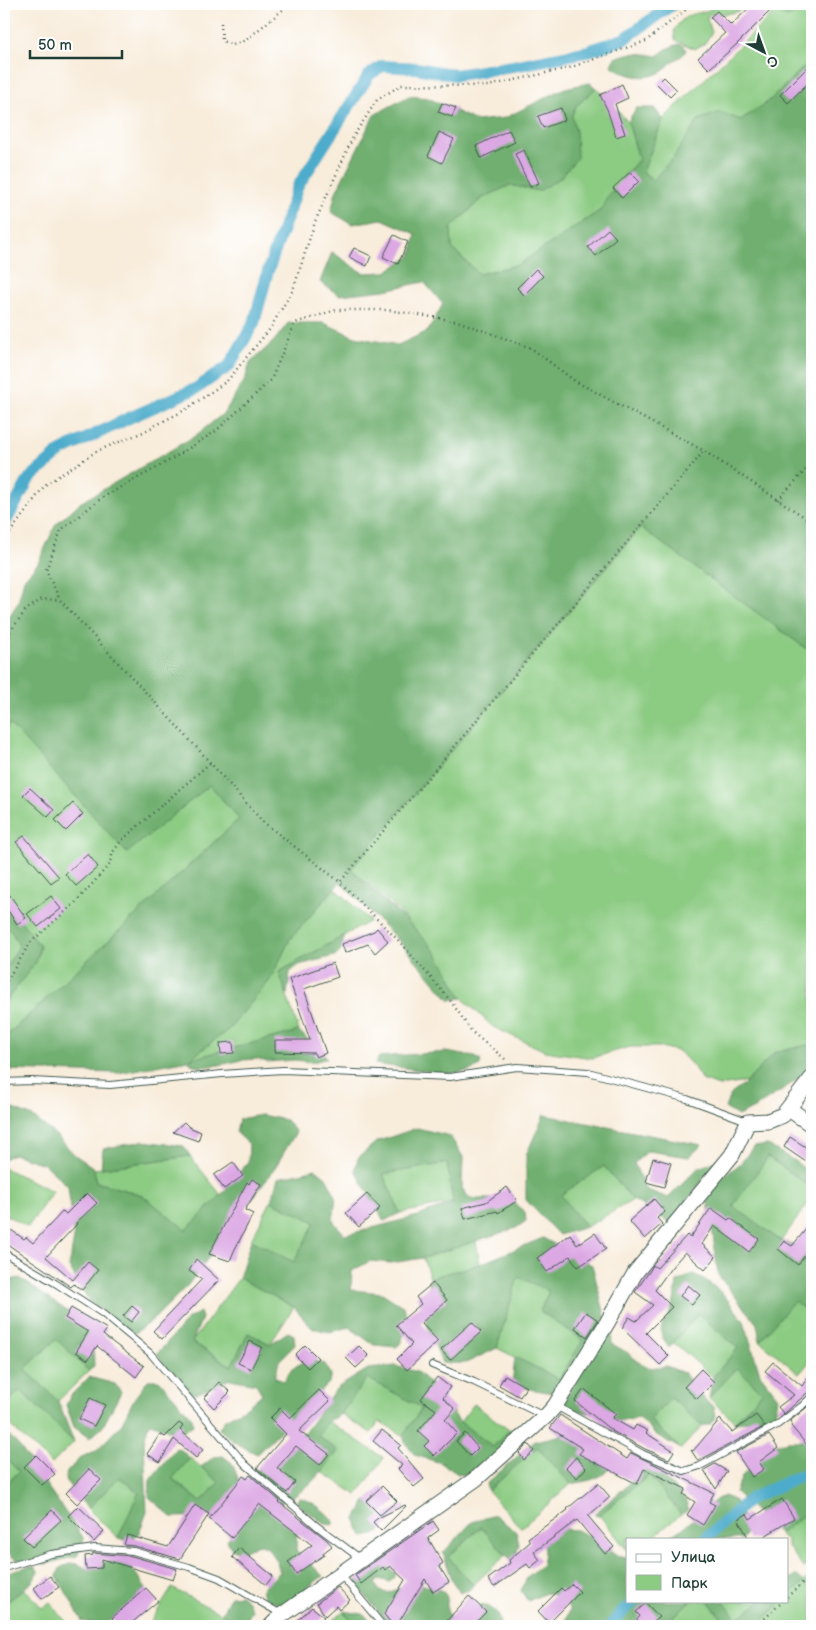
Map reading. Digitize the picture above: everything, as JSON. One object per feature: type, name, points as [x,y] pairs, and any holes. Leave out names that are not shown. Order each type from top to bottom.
[{"type":"street","points":[[271,1626],[282,1615],[360,1559],[478,1478],[550,1411],[607,1323],[635,1273],[732,1155],[748,1122],[768,1122],[776,1119],[789,1109],[812,1078]]},
{"type":"street","points":[[789,1109],[812,1125]]},
{"type":"lane","points":[[4,1082],[32,1081],[110,1085],[283,1070],[450,1077],[517,1067],[588,1072],[687,1099],[748,1122]]},
{"type":"lane","points":[[4,1253],[103,1314],[150,1353],[245,1464],[318,1527],[360,1559]]},
{"type":"lane","points":[[432,1365],[550,1411],[643,1454],[684,1470],[700,1466],[777,1425],[812,1396]]},
{"type":"lane","points":[[4,1568],[43,1556],[60,1553],[96,1548],[133,1550],[219,1578],[282,1615]]},
{"type":"lane","points":[[340,1574],[383,1626]]},
{"type":"path","points":[[221,24],[222,40],[233,45],[246,40],[290,4]]},
{"type":"path","points":[[4,541],[45,484],[97,451],[141,433],[185,410],[228,382],[270,330],[293,290],[314,222],[353,137],[377,100],[400,85],[488,86],[569,68],[646,41],[693,4]]},
{"type":"path","points":[[517,1067],[472,1032],[450,1000],[399,941],[340,882],[264,822],[60,600],[46,570],[61,530],[103,497],[167,462],[216,431],[271,380],[295,323],[336,310],[388,310],[457,322],[531,348],[575,381],[704,451],[812,522]]},
{"type":"path","points":[[340,882],[704,451]]},
{"type":"path","points":[[778,500],[812,463]]},
{"type":"path","points":[[4,640],[25,611],[42,599],[60,600]]},
{"type":"path","points":[[4,985],[30,943],[75,903],[109,865],[121,841],[210,763]]},
{"type":"path","points":[[788,1596],[812,1574]]},
{"type":"path","points":[[758,1626],[782,1602]]},
{"type":"green space","points":[[659,4],[683,4],[674,11],[666,13],[657,9]]},
{"type":"green space","points":[[715,4],[741,4],[742,9],[731,13],[709,14],[707,19],[712,32],[705,43],[695,49],[675,40],[674,30],[682,20],[687,16],[707,11]]},
{"type":"green space","points":[[783,4],[807,4],[798,12],[787,17],[781,14],[779,8]]},
{"type":"green space","points":[[807,4],[812,4],[812,59],[768,102],[740,120],[720,112],[653,180],[643,172],[663,119],[779,8],[781,14],[798,12]]},
{"type":"green space","points":[[679,44],[684,46],[685,52],[657,74],[643,77],[630,75],[611,65],[614,59],[625,55],[657,56],[668,48]]},
{"type":"green space","points":[[812,59],[812,653],[640,527],[351,869],[427,942],[437,954],[462,998],[450,1000],[399,941],[340,882],[290,939],[270,980],[230,1028],[190,1059],[299,1031],[327,1058],[313,1062],[242,1060],[200,1067],[191,1064],[189,1060],[118,1073],[4,1070],[4,1038],[239,819],[210,785],[127,853],[9,723],[4,735],[4,624],[18,603],[24,579],[38,563],[56,524],[80,503],[195,436],[224,413],[245,380],[250,363],[274,341],[288,323],[324,323],[355,337],[398,345],[428,331],[443,304],[424,282],[385,290],[339,295],[320,282],[332,252],[363,273],[386,272],[411,256],[416,234],[382,219],[352,224],[331,212],[336,192],[374,115],[409,96],[428,98],[476,121],[505,118],[565,88],[590,83],[596,88],[576,106],[572,116],[576,132],[577,158],[560,178],[539,191],[510,185],[481,199],[451,228],[452,248],[479,274],[518,265],[601,210],[607,198],[639,159],[628,122],[636,108],[654,108],[663,119],[643,172],[653,180],[674,157],[698,120],[720,112],[741,120],[768,102]]},
{"type":"green space","points":[[596,88],[628,122],[639,159],[607,198],[601,210],[518,265],[479,274],[452,248],[451,228],[481,199],[510,185],[539,191],[576,132],[571,116],[576,106]]},
{"type":"green space","points":[[641,527],[812,653],[812,1044],[774,1053],[747,1082],[719,1086],[702,1080],[693,1066],[680,1052],[661,1047],[630,1047],[592,1058],[545,1051],[493,1027],[462,998],[437,954],[399,911],[351,869]]},
{"type":"green space","points":[[9,722],[127,852],[210,785],[239,819],[4,1038],[4,1003],[36,962],[40,947],[4,899],[4,735]]},
{"type":"green space","points":[[335,888],[370,921],[279,972],[299,1031],[189,1060],[230,1028],[270,980],[290,939]]},
{"type":"green space","points":[[4,899],[40,946],[36,962],[4,1003],[4,971],[19,946],[4,922]]},
{"type":"green space","points":[[4,922],[19,946],[4,971]]},
{"type":"green space","points":[[345,935],[340,952],[334,956],[299,965],[290,972],[287,995],[279,972]]},
{"type":"green space","points":[[812,1044],[812,1070],[756,1107],[738,1116],[725,1108],[730,1095],[747,1082],[774,1053]]},
{"type":"green space","points":[[446,1052],[475,1057],[481,1061],[479,1067],[448,1074],[375,1064],[379,1057]]},
{"type":"green space","points":[[4,1105],[33,1117],[57,1136],[75,1155],[94,1168],[96,1182],[142,1195],[186,1230],[221,1195],[248,1162],[249,1144],[236,1132],[239,1119],[261,1115],[286,1120],[296,1132],[273,1171],[188,1285],[156,1317],[135,1333],[127,1330],[89,1301],[69,1267],[74,1238],[68,1186],[44,1164],[13,1154],[4,1159]]},
{"type":"green space","points":[[544,1115],[702,1145],[689,1157],[648,1151],[634,1163],[645,1189],[668,1198],[697,1169],[718,1160],[671,1223],[633,1200],[604,1166],[561,1195],[586,1227],[559,1235],[526,1200],[526,1155]]},
{"type":"green space","points":[[417,1128],[450,1136],[463,1157],[462,1188],[470,1199],[508,1199],[525,1212],[526,1221],[516,1228],[423,1258],[391,1263],[370,1261],[352,1271],[351,1290],[382,1293],[404,1307],[409,1322],[400,1344],[396,1347],[374,1345],[349,1327],[330,1332],[312,1328],[294,1307],[239,1278],[251,1240],[294,1262],[315,1222],[271,1201],[278,1178],[316,1169],[326,1177],[336,1196],[333,1221],[345,1235],[418,1216],[453,1203],[447,1163],[383,1174],[400,1213],[384,1221],[355,1170],[358,1158],[376,1142]]},
{"type":"green space","points":[[142,1141],[184,1146],[190,1156],[101,1168],[103,1149]]},
{"type":"green space","points":[[768,1145],[805,1169],[812,1178],[812,1188],[768,1157],[733,1206],[781,1241],[812,1250],[812,1316],[794,1301],[760,1341],[757,1324],[718,1275],[706,1194],[714,1184],[741,1163],[753,1147]]},
{"type":"green space","points":[[190,1156],[221,1195],[186,1230],[142,1195],[96,1182],[94,1169]]},
{"type":"green space","points":[[768,1156],[812,1188],[812,1198],[781,1241],[732,1206]]},
{"type":"green space","points":[[447,1163],[453,1203],[400,1213],[383,1174]]},
{"type":"green space","points":[[604,1166],[633,1200],[586,1227],[560,1195]]},
{"type":"green space","points":[[4,1168],[53,1191],[28,1227],[4,1214]]},
{"type":"green space","points":[[271,1201],[315,1222],[294,1263],[251,1240]]},
{"type":"green space","points":[[543,1238],[592,1265],[606,1319],[559,1394],[512,1386],[515,1357],[559,1379],[583,1340],[540,1311],[549,1291],[518,1277],[497,1348],[466,1363],[442,1363],[427,1324],[430,1278],[480,1264]]},
{"type":"green space","points":[[476,1241],[480,1264],[430,1278],[423,1258]]},
{"type":"green space","points":[[693,1274],[706,1280],[723,1294],[744,1321],[760,1374],[778,1397],[775,1415],[770,1419],[735,1422],[762,1392],[737,1368],[709,1398],[713,1377],[738,1348],[698,1314],[669,1348],[664,1340],[661,1330],[662,1325],[673,1305],[677,1282]]},
{"type":"green space","points":[[518,1276],[549,1291],[540,1311],[584,1340],[559,1380],[497,1348]]},
{"type":"green space","points":[[20,1278],[91,1328],[94,1366],[89,1371],[56,1339],[25,1369],[58,1401],[74,1442],[20,1390],[4,1407],[4,1281]]},
{"type":"green space","points":[[239,1278],[294,1307],[270,1344],[248,1333],[232,1366],[192,1342]]},
{"type":"green space","points":[[794,1300],[812,1316],[812,1359],[799,1374],[760,1341]]},
{"type":"green space","points":[[200,1312],[202,1318],[192,1342],[231,1366],[248,1333],[270,1344],[288,1332],[294,1335],[295,1345],[279,1361],[275,1378],[284,1381],[291,1370],[306,1359],[325,1364],[331,1374],[329,1383],[257,1454],[237,1444],[219,1429],[225,1419],[247,1407],[262,1394],[256,1384],[230,1379],[196,1394],[188,1392],[177,1376],[162,1363],[157,1354],[187,1320]]},
{"type":"green space","points":[[698,1313],[738,1348],[713,1377],[673,1342]]},
{"type":"green space","points":[[611,1323],[612,1344],[628,1353],[645,1367],[658,1368],[666,1366],[684,1373],[706,1401],[714,1407],[716,1416],[710,1424],[702,1426],[671,1398],[650,1420],[681,1449],[653,1433],[639,1418],[620,1421],[560,1406]]},
{"type":"green space","points":[[56,1339],[89,1371],[58,1401],[25,1369]]},
{"type":"green space","points":[[395,1366],[417,1372],[435,1388],[460,1422],[493,1447],[509,1430],[521,1426],[524,1429],[473,1476],[458,1474],[441,1463],[415,1455],[405,1443],[403,1435],[422,1408],[367,1378],[341,1414],[328,1421],[318,1436],[338,1451],[310,1484],[293,1497],[274,1504],[250,1485],[252,1474],[276,1458],[308,1428],[337,1388],[368,1369]]},
{"type":"green space","points":[[737,1368],[762,1392],[735,1422],[709,1398]]},
{"type":"green space","points":[[89,1377],[115,1384],[121,1392],[102,1428],[89,1438],[74,1427],[66,1405],[71,1395]]},
{"type":"green space","points":[[367,1377],[422,1408],[403,1435],[379,1421],[371,1433],[341,1414]]},
{"type":"green space","points":[[148,1380],[159,1380],[192,1418],[193,1425],[186,1430],[176,1432],[149,1423],[144,1441],[147,1512],[139,1533],[129,1541],[118,1538],[139,1492],[119,1477],[88,1509],[65,1480],[67,1472],[80,1458],[98,1449],[121,1425],[134,1399]]},
{"type":"green space","points":[[20,1390],[74,1442],[52,1464],[4,1420],[4,1407]]},
{"type":"green space","points":[[671,1397],[702,1426],[681,1449],[650,1420]]},
{"type":"green space","points":[[474,1404],[509,1430],[493,1447],[460,1422]]},
{"type":"green space","points":[[328,1421],[384,1458],[357,1495],[322,1472],[338,1451],[318,1436]]},
{"type":"green space","points":[[4,1430],[20,1447],[84,1539],[77,1556],[46,1564],[16,1560],[4,1549],[4,1487],[19,1471],[4,1457]]},
{"type":"green space","points":[[577,1432],[610,1467],[602,1475],[571,1484],[537,1447],[488,1491],[486,1484],[535,1441]]},
{"type":"green space","points":[[787,1441],[812,1441],[812,1508],[780,1534],[735,1492],[743,1475],[771,1446]]},
{"type":"green space","points":[[537,1447],[571,1484],[521,1528],[488,1491]]},
{"type":"green space","points":[[176,1448],[190,1458],[172,1479],[201,1502],[219,1482],[201,1467],[214,1457],[223,1456],[232,1463],[241,1486],[217,1516],[172,1517],[149,1497],[150,1480]]},
{"type":"green space","points":[[4,1457],[19,1471],[4,1487]]},
{"type":"green space","points":[[190,1458],[219,1482],[201,1502],[172,1478]]},
{"type":"green space","points":[[649,1467],[676,1489],[688,1503],[687,1511],[681,1514],[649,1475],[599,1515],[594,1514]]},
{"type":"green space","points":[[649,1475],[681,1514],[652,1538],[626,1538],[626,1549],[599,1515]]},
{"type":"green space","points":[[119,1477],[139,1493],[118,1538],[88,1509]]},
{"type":"green space","points":[[725,1496],[735,1501],[749,1528],[743,1538],[667,1538],[682,1529],[717,1499]]},
{"type":"green space","points":[[299,1498],[319,1507],[334,1523],[332,1525],[325,1524],[299,1505],[296,1501]]},
{"type":"green space","points":[[258,1501],[297,1527],[296,1550],[323,1576],[282,1607],[264,1597],[262,1589],[280,1572],[277,1562],[267,1547],[258,1544],[240,1553],[231,1548],[227,1540]]},
{"type":"green space","points":[[366,1501],[380,1515],[373,1523],[381,1531],[364,1537],[358,1528],[356,1519]]},
{"type":"green space","points":[[812,1508],[812,1563],[803,1568],[788,1546],[788,1538],[782,1538],[780,1534]]},
{"type":"green space","points":[[495,1515],[516,1532],[519,1544],[515,1559],[511,1559],[506,1555],[481,1527],[448,1557],[473,1585],[469,1590],[460,1593],[453,1582],[443,1553],[472,1522]]},
{"type":"green space","points":[[481,1527],[506,1555],[473,1585],[448,1557]]},
{"type":"green space","points":[[553,1528],[576,1530],[602,1542],[615,1555],[626,1557],[626,1602],[689,1602],[664,1626],[563,1626],[570,1610],[561,1596],[546,1593],[528,1601],[521,1591],[527,1577],[542,1565],[544,1552],[542,1535]]},
{"type":"green space","points":[[104,1562],[131,1567],[146,1588],[103,1626],[82,1621],[57,1576],[60,1568],[67,1565],[76,1564],[86,1569],[102,1568]]},
{"type":"green space","points":[[385,1565],[395,1573],[395,1577],[390,1582],[379,1579],[375,1584],[380,1591],[388,1593],[414,1582],[443,1591],[447,1597],[447,1610],[451,1624],[455,1626],[390,1626],[355,1583],[368,1569]]},
{"type":"green space","points":[[30,1566],[36,1568],[39,1572],[32,1582],[4,1604],[4,1573]]},
{"type":"green space","points":[[812,1574],[812,1626],[758,1626],[782,1602],[788,1602],[788,1596]]},
{"type":"green space","points":[[796,1575],[804,1582],[788,1596],[788,1580]]},
{"type":"green space","points":[[172,1588],[235,1621],[232,1626],[148,1626]]},
{"type":"green space","points":[[25,1589],[42,1608],[50,1602],[68,1624],[64,1626],[4,1626],[4,1604]]},
{"type":"green space","points":[[241,1595],[248,1601],[252,1611],[243,1626],[232,1626],[235,1621],[221,1614],[231,1596]]},
{"type":"green space","points":[[689,1602],[709,1602],[724,1621],[718,1626],[664,1626]]},
{"type":"green space","points":[[709,1602],[724,1602],[737,1619],[760,1602],[782,1602],[758,1626],[718,1626],[724,1621]]},
{"type":"green space","points":[[724,1602],[760,1602],[737,1619]]},
{"type":"green space","points":[[482,1604],[496,1612],[501,1626],[470,1626]]},
{"type":"green space","points":[[343,1611],[357,1626],[327,1626]]},
{"type":"green space","points":[[343,1611],[363,1614],[377,1626],[357,1626]]},
{"type":"building","points":[[753,4],[777,4],[709,69],[698,58],[725,33],[710,17],[717,11],[731,25]]},
{"type":"building","points":[[812,63],[812,79],[788,103],[780,95]]},
{"type":"building","points":[[664,77],[677,90],[670,97],[657,84]]},
{"type":"building","points":[[622,84],[628,98],[615,104],[625,134],[616,137],[607,109],[600,95]]},
{"type":"building","points":[[442,103],[456,108],[452,117],[438,112]]},
{"type":"building","points":[[561,108],[565,120],[543,128],[538,116]]},
{"type":"building","points":[[509,130],[515,142],[481,158],[476,146]]},
{"type":"building","points":[[439,132],[454,139],[442,163],[428,156]]},
{"type":"building","points":[[524,150],[539,183],[530,187],[515,154]]},
{"type":"building","points":[[630,172],[639,181],[622,198],[613,188]]},
{"type":"building","points":[[608,229],[616,238],[596,256],[588,247]]},
{"type":"building","points":[[394,235],[408,242],[398,264],[383,257]]},
{"type":"building","points":[[354,248],[371,256],[367,266],[349,257]]},
{"type":"building","points":[[536,269],[543,276],[524,295],[517,288]]},
{"type":"building","points":[[30,788],[54,810],[48,817],[23,795]]},
{"type":"building","points":[[73,803],[83,814],[66,831],[55,820]]},
{"type":"building","points":[[24,836],[59,877],[51,883],[16,842]]},
{"type":"building","points":[[88,854],[98,867],[76,886],[65,874]]},
{"type":"building","points":[[4,887],[26,918],[17,924],[4,905]]},
{"type":"building","points":[[51,896],[61,909],[38,927],[27,914]]},
{"type":"building","points":[[377,928],[388,941],[375,953],[368,944],[345,953],[342,944]]},
{"type":"building","points":[[333,963],[338,977],[304,989],[326,1053],[316,1057],[314,1053],[275,1052],[275,1040],[310,1040],[289,979]]},
{"type":"building","points":[[233,1042],[234,1053],[221,1054],[220,1043]]},
{"type":"building","points":[[184,1122],[189,1127],[201,1132],[198,1141],[173,1132]]},
{"type":"building","points":[[790,1137],[812,1151],[812,1166],[784,1147]]},
{"type":"building","points":[[653,1158],[671,1163],[664,1187],[646,1182]]},
{"type":"building","points":[[233,1162],[243,1176],[224,1189],[214,1175]]},
{"type":"building","points":[[252,1179],[261,1184],[245,1210],[253,1214],[230,1261],[209,1254],[247,1182],[249,1184]]},
{"type":"building","points":[[507,1187],[517,1201],[498,1213],[497,1211],[465,1219],[462,1208],[486,1202]]},
{"type":"building","points":[[87,1193],[97,1203],[76,1223],[46,1257],[73,1280],[88,1262],[98,1270],[82,1290],[74,1284],[71,1287],[4,1242],[4,1225],[33,1243],[63,1211],[66,1214]]},
{"type":"building","points":[[367,1194],[380,1208],[359,1227],[346,1213]]},
{"type":"building","points":[[654,1199],[665,1212],[657,1218],[662,1224],[645,1239],[629,1221]]},
{"type":"building","points":[[711,1208],[728,1220],[730,1218],[759,1239],[749,1252],[714,1226],[702,1244],[716,1257],[705,1270],[685,1252],[671,1268],[655,1290],[672,1307],[646,1333],[669,1356],[660,1365],[622,1328],[629,1317],[636,1321],[653,1305],[635,1292],[653,1265],[657,1268],[687,1235],[690,1238]]},
{"type":"building","points":[[812,1222],[812,1245],[798,1265],[778,1249],[784,1241],[792,1246]]},
{"type":"building","points":[[595,1233],[606,1249],[578,1267],[570,1256],[547,1272],[537,1258],[570,1234],[577,1245]]},
{"type":"building","points":[[196,1259],[219,1280],[162,1339],[153,1331],[202,1279],[189,1271]]},
{"type":"building","points":[[433,1283],[447,1300],[421,1323],[438,1341],[407,1370],[397,1359],[412,1344],[396,1325],[421,1304],[416,1297]]},
{"type":"building","points":[[688,1285],[700,1295],[692,1305],[680,1296]]},
{"type":"building","points":[[132,1306],[139,1312],[131,1322],[123,1316]]},
{"type":"building","points":[[71,1308],[107,1329],[103,1335],[144,1366],[136,1377],[97,1346],[88,1360],[76,1352],[88,1332],[65,1318]]},
{"type":"building","points":[[586,1312],[598,1320],[587,1337],[575,1328]]},
{"type":"building","points":[[472,1322],[481,1332],[450,1360],[441,1350]]},
{"type":"building","points":[[250,1341],[262,1347],[251,1369],[238,1363]]},
{"type":"building","points":[[305,1345],[318,1358],[308,1368],[295,1355]]},
{"type":"building","points":[[359,1346],[369,1356],[356,1368],[346,1358]]},
{"type":"building","points":[[773,1362],[802,1386],[812,1371],[812,1391],[808,1392],[784,1414],[778,1407],[794,1395],[765,1371]]},
{"type":"building","points":[[701,1369],[714,1382],[697,1399],[684,1387]]},
{"type":"building","points":[[505,1375],[526,1387],[520,1397],[499,1385]]},
{"type":"building","points":[[437,1377],[450,1387],[443,1398],[455,1409],[445,1420],[457,1433],[434,1456],[424,1446],[429,1441],[418,1431],[436,1410],[421,1399]]},
{"type":"building","points":[[219,1382],[230,1392],[214,1408],[204,1398]]},
{"type":"building","points":[[584,1389],[616,1414],[612,1418],[633,1430],[636,1425],[648,1431],[646,1433],[674,1451],[669,1459],[645,1449],[612,1431],[575,1401]]},
{"type":"building","points":[[319,1390],[330,1401],[299,1431],[329,1454],[320,1465],[296,1446],[277,1468],[295,1482],[287,1493],[257,1468],[286,1434],[270,1418],[280,1408],[290,1418]]},
{"type":"building","points":[[90,1398],[105,1405],[94,1426],[79,1419]]},
{"type":"building","points":[[812,1403],[812,1451],[791,1426],[790,1421]]},
{"type":"building","points":[[560,1415],[627,1459],[631,1453],[714,1493],[709,1502],[715,1505],[703,1525],[687,1515],[695,1502],[683,1494],[686,1489],[644,1469],[637,1484],[579,1454],[583,1449],[550,1428]]},
{"type":"building","points":[[756,1415],[765,1426],[698,1461],[691,1450],[693,1451],[720,1419],[732,1432]]},
{"type":"building","points":[[179,1423],[183,1426],[180,1430],[203,1450],[196,1458],[174,1439],[160,1462],[147,1454],[160,1434],[165,1437]]},
{"type":"building","points":[[382,1430],[401,1445],[398,1448],[424,1479],[414,1487],[398,1469],[402,1465],[373,1441]]},
{"type":"building","points":[[465,1433],[478,1448],[470,1456],[456,1441]]},
{"type":"building","points":[[769,1435],[778,1448],[759,1462],[764,1469],[752,1477],[736,1452]]},
{"type":"building","points":[[528,1444],[534,1451],[524,1460],[519,1453]]},
{"type":"building","points":[[36,1455],[55,1474],[42,1485],[24,1467]]},
{"type":"building","points":[[576,1457],[586,1468],[577,1478],[566,1468]]},
{"type":"building","points":[[715,1464],[727,1471],[716,1489],[704,1470]]},
{"type":"building","points":[[89,1469],[101,1480],[77,1504],[66,1493]]},
{"type":"building","points":[[250,1475],[332,1546],[323,1553],[324,1555],[296,1574],[288,1562],[312,1545],[259,1504],[232,1538],[209,1519],[243,1476],[247,1479]]},
{"type":"building","points":[[598,1483],[610,1497],[588,1516],[614,1547],[605,1554],[577,1520],[534,1552],[540,1560],[530,1568],[527,1564],[494,1587],[488,1579],[510,1563],[509,1560],[530,1542],[528,1538],[568,1510]]},
{"type":"building","points":[[382,1486],[397,1501],[380,1515],[366,1501]]},
{"type":"building","points":[[782,1499],[794,1518],[762,1538],[748,1538],[738,1519],[747,1514],[750,1519]]},
{"type":"building","points":[[195,1505],[209,1514],[180,1559],[124,1545],[127,1535],[168,1547]]},
{"type":"building","points":[[405,1505],[381,1531],[373,1522],[378,1518]]},
{"type":"building","points":[[78,1506],[104,1531],[94,1542],[68,1516]]},
{"type":"building","points":[[52,1510],[61,1520],[32,1547],[23,1538]]},
{"type":"building","points":[[433,1521],[439,1530],[428,1538],[443,1563],[439,1566],[449,1582],[433,1592],[425,1579],[397,1625],[390,1622],[384,1614],[405,1580],[390,1566],[385,1570],[383,1567],[361,1584],[355,1575]]},
{"type":"building","points":[[239,1548],[273,1576],[266,1585],[232,1557]]},
{"type":"building","points":[[93,1553],[132,1556],[177,1569],[173,1580],[102,1559],[102,1568],[86,1569],[85,1556],[93,1555]]},
{"type":"building","points":[[50,1576],[59,1587],[42,1599],[34,1588]]},
{"type":"building","points":[[572,1584],[580,1592],[549,1623],[538,1611],[561,1588],[564,1591]]},
{"type":"building","points":[[338,1587],[350,1600],[339,1610],[336,1606],[325,1616],[317,1603]]},
{"type":"building","points":[[146,1588],[158,1601],[128,1626],[119,1626],[112,1618]]},
{"type":"building","points":[[469,1596],[486,1612],[472,1626],[442,1626]]},
{"type":"building","points":[[646,1603],[659,1617],[649,1626],[632,1626],[640,1616],[636,1612]]},
{"type":"building","points":[[312,1607],[324,1617],[314,1626],[291,1626]]},
{"type":"waterway","points":[[4,525],[29,479],[61,451],[197,388],[229,366],[254,323],[268,271],[298,186],[369,75],[382,66],[416,68],[456,75],[585,52],[624,39],[673,4]]},
{"type":"waterway","points":[[706,1538],[750,1499],[812,1469]]},
{"type":"waterway","points":[[610,1626],[633,1602]]}]
